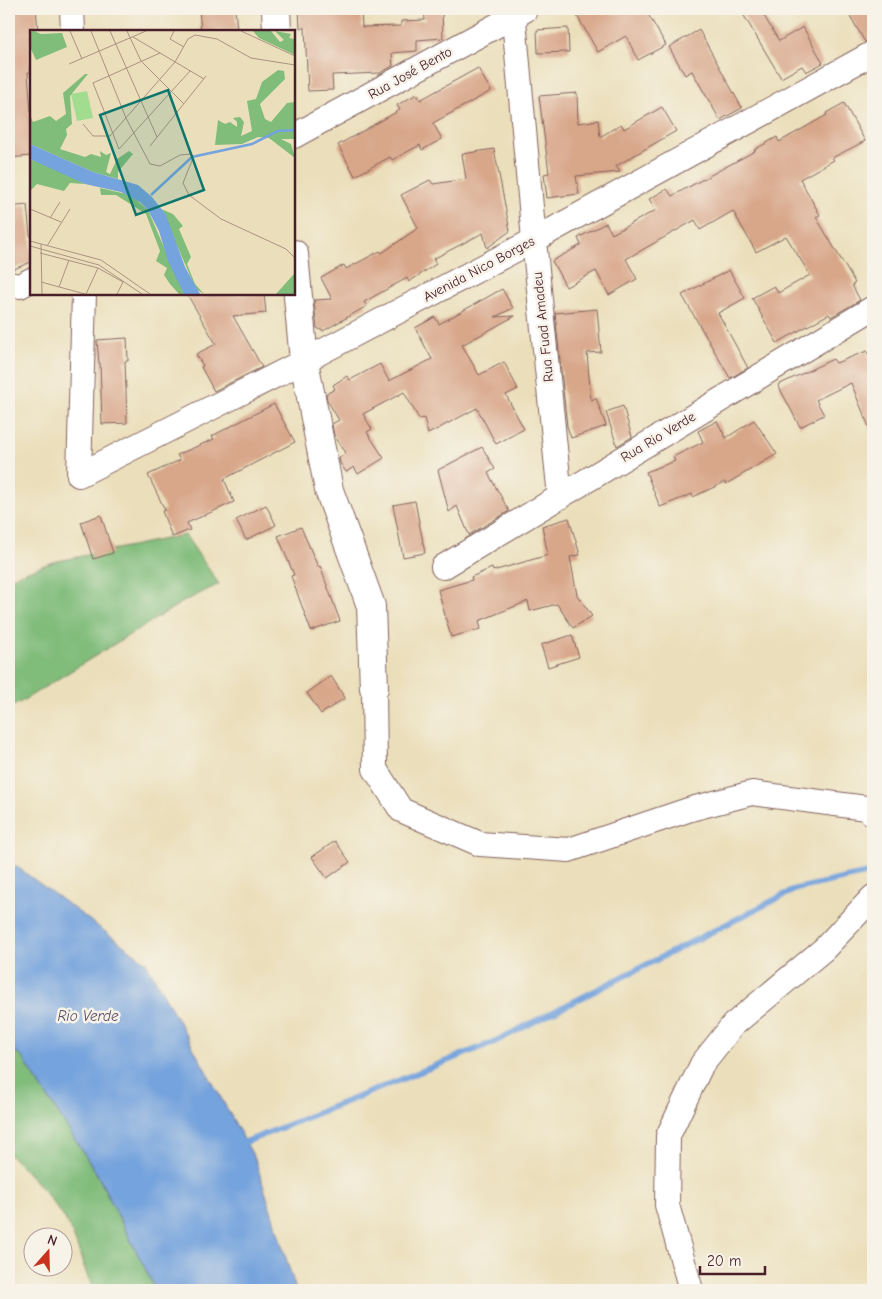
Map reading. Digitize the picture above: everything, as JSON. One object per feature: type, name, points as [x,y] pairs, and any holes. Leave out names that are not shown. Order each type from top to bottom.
[{"type":"street","points":[[72,9],[73,30]]},
{"type":"street","points":[[276,9],[277,30]]},
{"type":"street","name":"Rua José Bento","points":[[295,135],[518,11]]},
{"type":"street","name":"Rua Fuad Amadeu","points":[[518,11],[534,240],[560,496]]},
{"type":"street","name":"Avenida Nico Borges","points":[[84,295],[79,475],[304,361],[534,240],[873,52]]},
{"type":"street","points":[[295,265],[304,361],[329,490],[371,606],[375,769],[400,810],[480,844],[569,850],[691,809],[752,793],[866,808],[873,814]]},
{"type":"street","name":"Rua Rio Verde","points":[[443,567],[873,308]]},
{"type":"street","points":[[691,1290],[667,1205],[668,1136],[702,1064],[734,1025],[824,949],[873,897]]},
{"type":"green space","points":[[185,535],[219,584],[181,603],[9,708],[9,578],[53,562]]},
{"type":"green space","points":[[9,1046],[22,1057],[97,1174],[156,1290],[94,1290],[72,1233],[72,1226],[68,1226],[41,1187],[9,1154]]},
{"type":"water","name":"Rio Verde","points":[[9,861],[145,961],[255,1159],[296,1290],[156,1290],[97,1174],[22,1057],[9,1046]]},
{"type":"building","points":[[9,9],[36,9],[38,30],[30,30],[30,72],[28,72],[30,156],[9,158]]},
{"type":"building","points":[[199,9],[235,9],[237,30],[201,30]]},
{"type":"building","points":[[299,9],[361,9],[362,27],[401,26],[401,21],[425,20],[424,9],[442,9],[443,38],[417,40],[417,51],[392,53],[393,66],[380,73],[332,75],[333,90],[308,91],[305,28],[300,28]]},
{"type":"building","points":[[586,9],[645,9],[666,45],[638,60],[626,36],[598,52],[576,14]]},
{"type":"building","points":[[740,9],[760,9],[779,41],[803,27],[823,63],[806,72],[802,66],[781,78]]},
{"type":"building","points":[[846,9],[873,9],[873,39],[865,42]]},
{"type":"building","points":[[568,28],[569,52],[538,53],[537,30]]},
{"type":"building","points":[[699,30],[742,108],[720,120],[692,71],[685,75],[669,47]]},
{"type":"building","points":[[478,68],[491,91],[433,123],[442,139],[422,150],[420,145],[392,160],[390,157],[355,176],[338,145],[400,110],[397,105],[417,94],[420,100]]},
{"type":"building","points":[[577,93],[578,123],[598,120],[600,137],[621,124],[624,129],[662,107],[676,131],[616,166],[620,172],[576,176],[579,194],[547,198],[544,174],[549,173],[539,96]]},
{"type":"building","points":[[844,103],[865,141],[832,158],[834,160],[800,179],[820,215],[816,217],[855,283],[852,285],[860,300],[831,317],[829,314],[777,343],[752,298],[774,286],[778,293],[810,275],[786,236],[756,252],[733,211],[700,230],[695,220],[626,259],[637,279],[609,295],[596,271],[566,287],[552,261],[581,245],[578,238],[606,223],[612,234],[656,210],[649,199],[667,189],[672,196],[777,137],[779,142],[827,115],[826,113]]},
{"type":"building","points":[[494,149],[510,231],[487,248],[483,233],[433,259],[436,264],[409,282],[407,278],[364,302],[367,306],[323,331],[317,328],[314,300],[332,299],[321,278],[344,265],[346,269],[380,251],[382,253],[418,228],[401,195],[430,180],[433,184],[466,179],[462,154]]},
{"type":"building","points":[[27,205],[30,262],[9,271],[9,207]]},
{"type":"building","points":[[729,270],[745,298],[718,313],[748,368],[730,378],[682,295]]},
{"type":"building","points":[[502,289],[513,308],[495,317],[515,316],[462,345],[479,375],[504,362],[518,389],[506,395],[524,429],[496,444],[477,408],[428,434],[424,418],[419,419],[404,392],[363,414],[372,429],[367,432],[384,458],[358,474],[354,467],[346,472],[339,458],[346,453],[334,435],[332,424],[339,420],[327,400],[326,394],[335,389],[333,385],[347,376],[350,380],[380,364],[389,381],[432,359],[415,328],[435,317],[439,324]]},
{"type":"building","points":[[188,295],[264,295],[266,313],[233,316],[262,367],[214,391],[196,354],[216,344]]},
{"type":"building","points":[[597,309],[601,352],[587,353],[591,400],[596,398],[606,426],[571,438],[567,426],[555,313]]},
{"type":"building","points":[[127,338],[128,361],[125,361],[127,423],[102,424],[100,363],[97,340]]},
{"type":"building","points":[[867,351],[873,364],[873,437],[851,383],[816,400],[824,415],[800,427],[778,385],[833,359],[836,363]]},
{"type":"building","points":[[274,404],[295,442],[224,479],[234,502],[187,523],[190,530],[172,537],[162,511],[165,510],[148,475],[180,460],[177,455],[214,439],[212,436]]},
{"type":"building","points":[[623,406],[632,437],[617,446],[606,412]]},
{"type":"building","points":[[754,420],[777,454],[726,484],[725,482],[693,497],[692,494],[660,507],[646,472],[675,461],[673,457],[703,442],[698,431],[717,421],[726,438]]},
{"type":"building","points":[[482,447],[495,469],[488,473],[509,511],[469,535],[457,506],[449,512],[438,470]]},
{"type":"building","points":[[415,501],[425,553],[403,557],[393,505]]},
{"type":"building","points":[[266,505],[276,525],[246,540],[236,520]]},
{"type":"building","points":[[101,515],[113,553],[93,559],[81,522]]},
{"type":"building","points":[[569,518],[580,555],[570,557],[577,595],[592,616],[573,628],[557,604],[530,611],[528,601],[479,621],[481,629],[451,637],[438,590],[472,580],[471,577],[492,568],[493,571],[548,555],[542,526]]},
{"type":"building","points":[[301,527],[318,567],[320,566],[340,621],[311,631],[291,576],[294,575],[278,536]]},
{"type":"building","points":[[572,635],[579,657],[548,667],[541,645]]},
{"type":"building","points":[[331,676],[345,698],[321,714],[307,693]]},
{"type":"building","points":[[335,841],[350,862],[327,878],[312,857]]},
{"type":"waterway","points":[[238,1145],[494,1042],[796,889],[873,872]]}]
